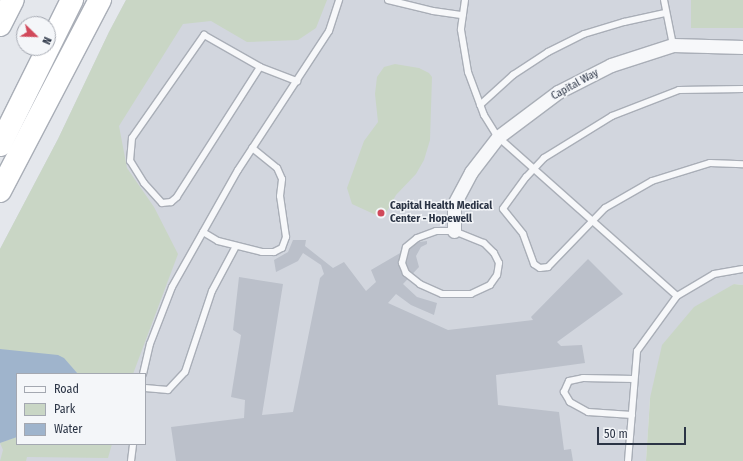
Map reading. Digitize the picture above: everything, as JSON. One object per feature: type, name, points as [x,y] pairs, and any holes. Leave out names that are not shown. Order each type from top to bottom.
[{"type":"highway","points":[[0,25],[13,0]]},
{"type":"highway","points":[[0,145],[72,0]]},
{"type":"highway","points":[[0,191],[100,0]]},
{"type":"street","name":"Capital Way","points":[[454,231],[454,204],[471,172],[498,137],[558,92],[611,65],[673,45],[743,47]]},
{"type":"lane","points":[[143,373],[150,344],[172,286],[252,148],[329,31],[339,0]]},
{"type":"lane","points":[[388,0],[434,12],[463,15]]},
{"type":"lane","points":[[465,0],[461,30],[468,72],[480,104],[498,137],[592,219],[676,296]]},
{"type":"lane","points":[[664,0],[665,13],[673,45]]},
{"type":"lane","points":[[480,104],[513,75],[548,52],[584,34],[624,22],[665,13]]},
{"type":"lane","points":[[260,66],[177,197],[171,202],[162,203],[144,183],[130,161],[132,138],[204,34],[260,66],[297,81]]},
{"type":"lane","points":[[743,89],[679,90],[612,116],[544,158],[534,168],[503,209],[523,234],[534,264],[540,268],[548,267],[592,219],[605,208],[652,181],[710,163],[743,164]]},
{"type":"lane","points":[[202,232],[236,246],[274,252],[282,248],[286,237],[280,196],[282,179],[276,168],[252,148]]},
{"type":"lane","points":[[454,231],[484,243],[494,253],[499,263],[497,275],[490,285],[471,294],[442,294],[429,290],[406,273],[402,263],[406,247],[417,238],[436,232],[454,231]]},
{"type":"lane","points":[[146,388],[168,390],[185,372],[212,291],[236,246]]},
{"type":"lane","points":[[628,461],[637,351],[676,296],[714,274],[743,269]]},
{"type":"lane","points":[[632,415],[588,412],[570,402],[564,392],[569,381],[583,378],[634,379]]},
{"type":"lane","points":[[131,461],[132,445]]},
{"type":"shaded area","name":"Capital Health Medical Center - Hopewell","points":[[126,0],[743,0],[743,285],[734,284],[650,398],[646,461],[0,461],[0,249],[58,139],[109,32]]},
{"type":"green space","points":[[126,0],[327,0],[316,28],[298,40],[247,42],[211,21],[183,24],[119,126],[127,168],[154,207],[178,254],[133,373],[77,373],[67,362],[0,349],[0,249],[58,139],[109,32]]},
{"type":"green space","points":[[691,0],[743,0],[743,28],[691,28]]},
{"type":"green space","points":[[395,64],[419,68],[429,73],[432,77],[430,140],[424,160],[416,174],[396,195],[386,213],[376,215],[352,204],[347,188],[364,141],[378,122],[375,94],[377,77],[384,67]]},
{"type":"green space","points":[[734,284],[743,285],[743,461],[646,461],[650,398],[662,345],[694,307]]},
{"type":"green space","points":[[16,437],[16,445],[112,445],[108,458],[27,457],[26,461],[0,461],[3,450],[0,443]]},
{"type":"water","points":[[0,349],[58,355],[64,358],[77,373],[16,373],[16,437],[0,443]]},
{"type":"building","name":"Capital Health Medical Center - Hopewell","points":[[293,240],[306,240],[305,246],[333,268],[344,262],[366,291],[376,282],[371,270],[419,242],[427,241],[427,244],[421,247],[416,256],[419,267],[403,284],[417,297],[437,303],[434,315],[411,305],[396,294],[388,303],[448,330],[533,320],[531,317],[588,259],[623,294],[557,342],[561,346],[582,345],[585,363],[496,375],[498,405],[559,412],[564,450],[571,449],[573,461],[176,461],[171,427],[244,418],[245,400],[231,397],[241,335],[233,330],[239,277],[283,284],[262,415],[293,412],[320,278],[324,274],[321,265],[303,253],[298,261],[276,272],[274,260],[288,252]]},
{"type":"place","name":"Capital Health Medical Center - Hopewell","points":[[381,213]]}]
